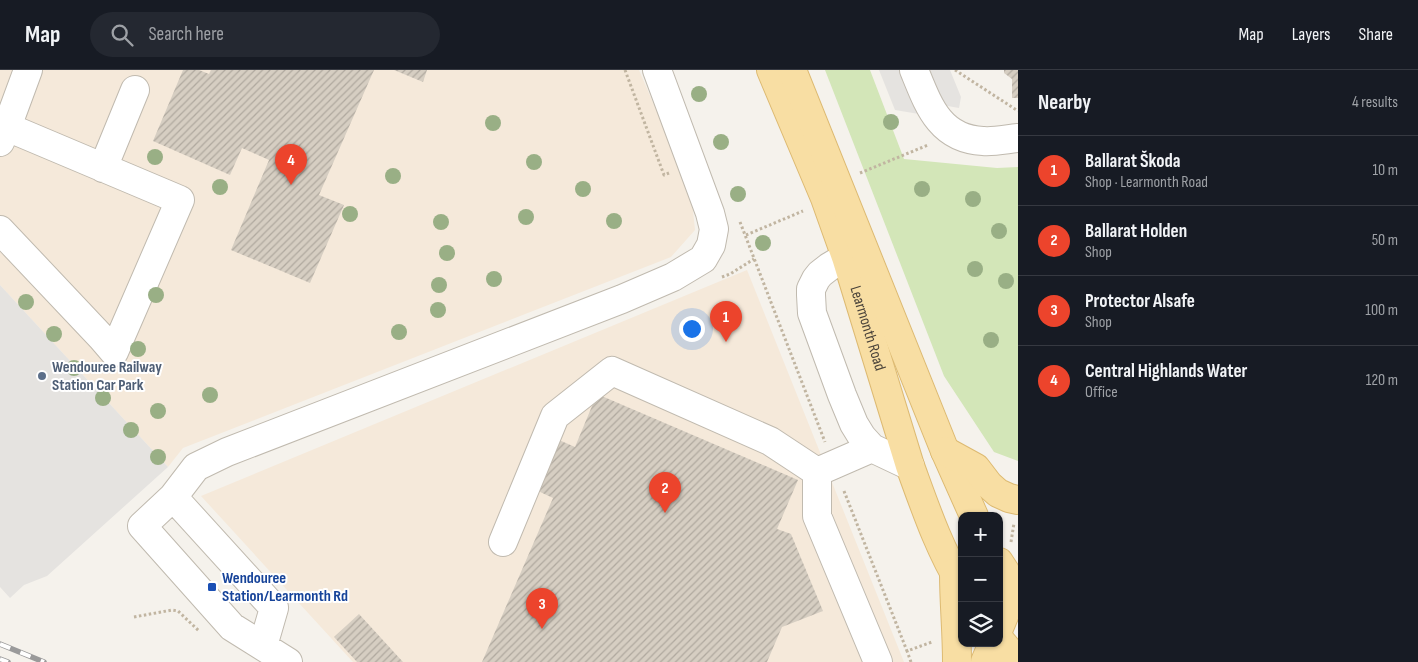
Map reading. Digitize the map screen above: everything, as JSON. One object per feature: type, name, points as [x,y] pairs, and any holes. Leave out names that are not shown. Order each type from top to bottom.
[{"type":"main road","name":"Learmonth Road","points":[[770,70],[825,198],[846,257],[910,466],[931,522],[958,580]]},
{"type":"main road","name":"Learmonth Road","points":[[792,70],[945,451],[972,512]]},
{"type":"main road","points":[[945,451],[976,468],[989,485],[998,493],[1008,498],[1016,510]]},
{"type":"main road","points":[[1003,556],[1017,587],[1003,619]]},
{"type":"main road","points":[[957,662],[957,629],[954,611],[958,580]]},
{"type":"main road","points":[[1003,644],[1018,662]]},
{"type":"main road","points":[[985,662],[991,647]]},
{"type":"lane","points":[[0,230],[114,352],[180,200],[103,168],[3,134],[28,70]]},
{"type":"lane","points":[[288,662],[232,627],[142,526],[173,497],[196,467],[227,452],[673,278],[703,259],[711,245],[714,229],[710,213],[657,70]]},
{"type":"lane","points":[[914,70],[932,111],[950,130],[964,138],[974,140],[1018,138]]},
{"type":"lane","points":[[103,168],[135,90]]},
{"type":"lane","points":[[846,257],[820,274],[812,289],[810,305],[829,361],[854,424],[862,437],[872,448],[910,466]]},
{"type":"lane","points":[[503,542],[555,416],[612,371],[770,441],[822,459],[872,448]]},
{"type":"lane","points":[[822,459],[817,516],[878,662]]},
{"type":"lane","points":[[173,497],[274,608],[263,646]]},
{"type":"path","points":[[624,70],[664,175],[675,171]]},
{"type":"path","points":[[955,70],[1018,111]]},
{"type":"path","points":[[746,235],[822,459]]},
{"type":"path","points":[[721,277],[730,274],[754,259]]},
{"type":"path","points":[[844,490],[911,662]]},
{"type":"path","points":[[1003,556],[1010,543],[1016,510]]},
{"type":"path","points":[[134,617],[172,610],[178,611],[200,632]]},
{"type":"path","points":[[907,651],[933,642]]},
{"type":"shaded area","points":[[0,70],[639,70],[691,191],[695,230],[671,257],[183,448],[168,467],[0,285]]},
{"type":"shaded area","points":[[879,70],[950,70],[961,97],[959,108],[942,105],[919,114],[895,110]]},
{"type":"shaded area","points":[[747,270],[904,662],[353,662],[201,496]]},
{"type":"shaded area","name":"Wendouree Railway Station Car Park","points":[[0,285],[168,467],[47,576],[24,585],[10,598],[0,587]]},
{"type":"green space","points":[[825,70],[870,70],[904,159],[997,168],[1018,167],[1018,461],[994,452],[944,376]]},
{"type":"building","points":[[183,70],[199,70],[209,74],[211,70],[374,70],[319,195],[344,205],[310,283],[231,250],[269,160],[242,148],[230,175],[153,141]]},
{"type":"building","points":[[394,70],[427,70],[423,82]]},
{"type":"building","points":[[1004,70],[1018,70],[1018,98],[1012,98],[1012,79],[1004,73]]},
{"type":"building","points":[[597,394],[798,480],[777,529],[791,534],[823,611],[782,627],[767,662],[482,662],[553,498],[538,491],[559,440],[575,447]]},
{"type":"building","points":[[359,614],[403,662],[357,662],[334,637]]},
{"type":"railway","points":[[0,644],[44,662]]},
{"type":"railway","points":[[0,659],[8,662]]},
{"type":"place","name":"Central Highlands Water","points":[[291,185]]},
{"type":"place","name":"Ballarat Škoda","points":[[726,342]]},
{"type":"place","name":"Wendouree Railway Station Car Park","points":[[42,376]]},
{"type":"place","name":"Ballarat Holden","points":[[665,513]]},
{"type":"place","name":"Wendouree Station/Learmonth Rd","points":[[212,587]]},
{"type":"place","name":"Protector Alsafe","points":[[542,629]]}]
